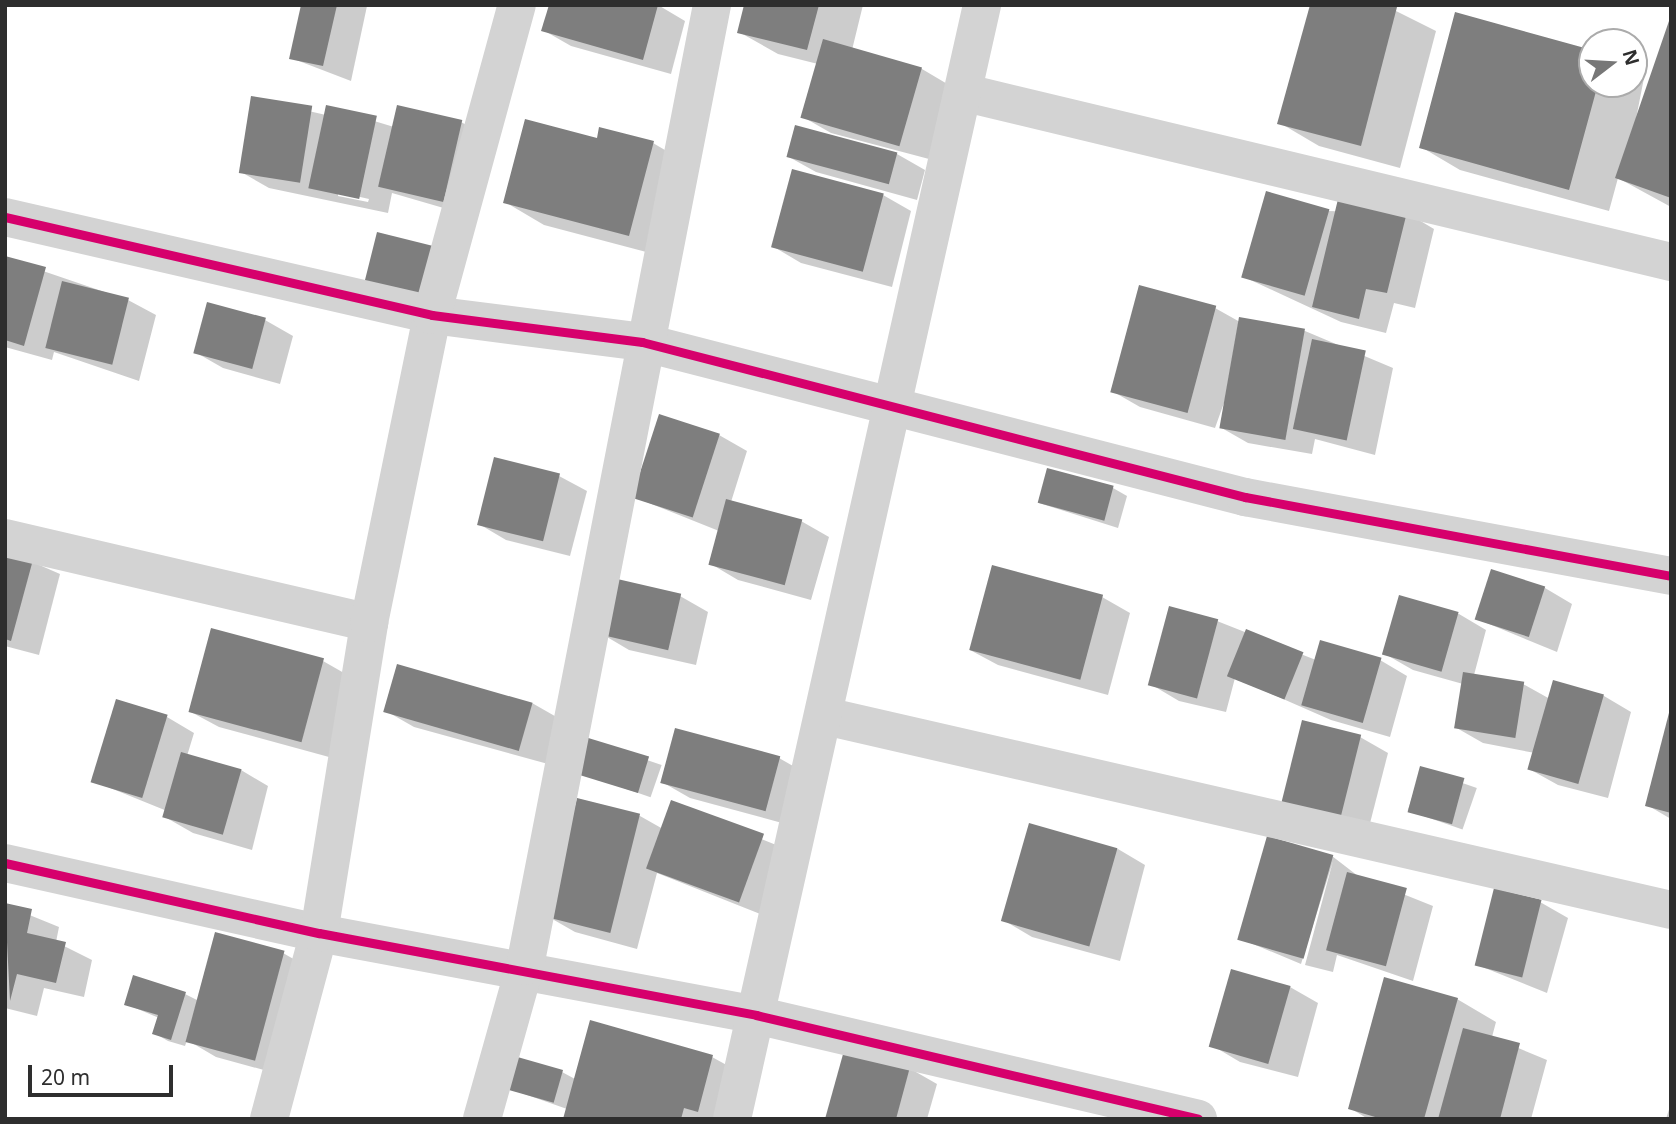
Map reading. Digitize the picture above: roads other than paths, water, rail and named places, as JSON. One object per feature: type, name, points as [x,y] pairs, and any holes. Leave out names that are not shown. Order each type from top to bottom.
[{"type":"street","points":[[269,1119],[318,933],[369,623],[432,314],[517,5]]},
{"type":"street","points":[[482,1119],[525,966],[642,342],[712,5]]},
{"type":"street","points":[[732,1119],[825,716],[888,404],[966,93],[982,5]]},
{"type":"street","points":[[966,93],[1671,262]]},
{"type":"street","points":[[5,217],[432,314],[642,342],[1245,497],[1671,576]]},
{"type":"street","points":[[5,537],[369,623]]},
{"type":"street","points":[[825,716],[1671,910]]},
{"type":"street","points":[[5,863],[318,933],[525,966],[756,1014],[1198,1119]]}]
